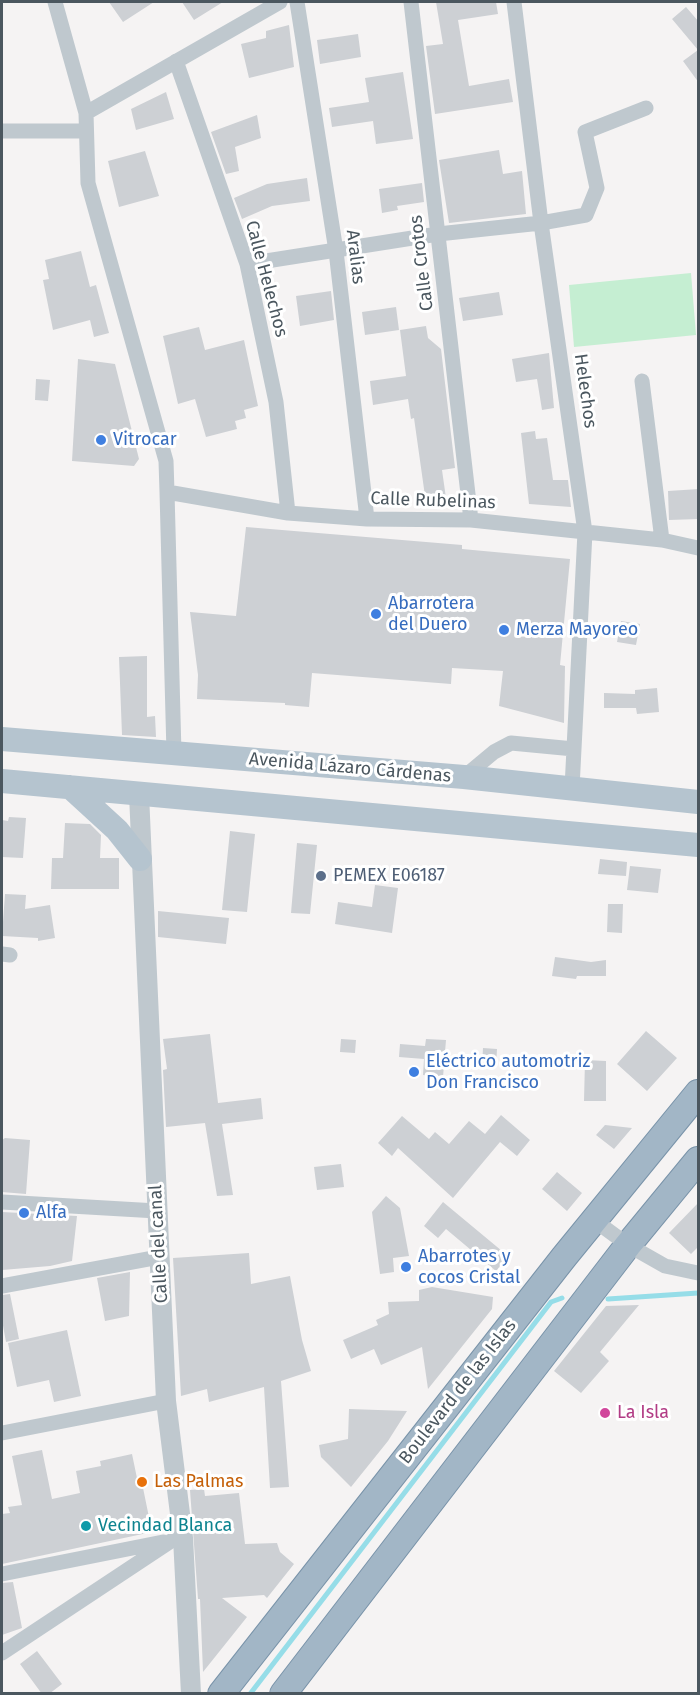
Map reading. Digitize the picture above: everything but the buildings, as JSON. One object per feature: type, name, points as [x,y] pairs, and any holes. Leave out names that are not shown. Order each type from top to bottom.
[{"type":"highway","name":"Boulevard de las Islas","points":[[221,1694],[594,1220],[699,1093]]},
{"type":"highway","points":[[285,1692],[628,1245],[699,1160]]},
{"type":"main road","name":"Avenida Lázaro Cárdenas","points":[[2,739],[464,777],[699,802]]},
{"type":"main road","points":[[2,781],[699,845]]},
{"type":"main road","points":[[70,787],[117,830],[140,859]]},
{"type":"street","points":[[58,2],[86,113],[88,183],[166,461],[174,753]]},
{"type":"street","points":[[86,113],[280,2]]},
{"type":"street","name":"Aralias","points":[[297,2],[336,251],[367,519]]},
{"type":"street","name":"Calle Crotos","points":[[411,2],[471,520]]},
{"type":"street","name":"Helechos","points":[[514,2],[541,223],[585,532],[572,788]]},
{"type":"street","name":"Calle Helechos","points":[[176,61],[247,264],[276,402],[288,513]]},
{"type":"street","points":[[247,264],[438,234],[541,223],[586,215],[597,188],[585,132],[646,108]]},
{"type":"street","points":[[2,131],[85,131]]},
{"type":"street","points":[[642,381],[662,540]]},
{"type":"street","name":"Calle Rubelinas","points":[[167,492],[288,513],[367,519],[471,520],[662,540],[699,548]]},
{"type":"street","points":[[464,777],[494,752],[511,743],[574,749]]},
{"type":"street","name":"Calle del canal","points":[[139,794],[140,859],[166,1401],[191,1694]]},
{"type":"street","points":[[2,1202],[157,1211]]},
{"type":"street","points":[[594,1220],[628,1245],[665,1266],[699,1273]]},
{"type":"street","points":[[2,1286],[159,1257]]},
{"type":"street","points":[[2,1433],[166,1401]]},
{"type":"street","points":[[2,1574],[177,1539]]},
{"type":"street","points":[[2,1653],[177,1539]]},
{"type":"green space","points":[[691,273],[696,335],[574,347],[569,285]]},
{"type":"waterway","points":[[608,1299],[698,1293]]},
{"type":"waterway","points":[[250,1694],[551,1302],[562,1298]]},
{"type":"place","name":"Vitrocar","points":[[101,440]]},
{"type":"place","name":"Abarrotera del Duero","points":[[376,614]]},
{"type":"place","name":"Merza Mayoreo","points":[[504,630]]},
{"type":"place","name":"PEMEX E06187","points":[[321,876]]},
{"type":"place","name":"Eléctrico automotriz Don Francisco","points":[[414,1072]]},
{"type":"place","name":"Alfa","points":[[24,1213]]},
{"type":"place","name":"Abarrotes y cocos Cristal","points":[[406,1267]]},
{"type":"place","name":"La Isla","points":[[605,1413]]},
{"type":"place","name":"Las Palmas","points":[[142,1482]]},
{"type":"place","name":"Vecindad Blanca","points":[[86,1526]]}]
